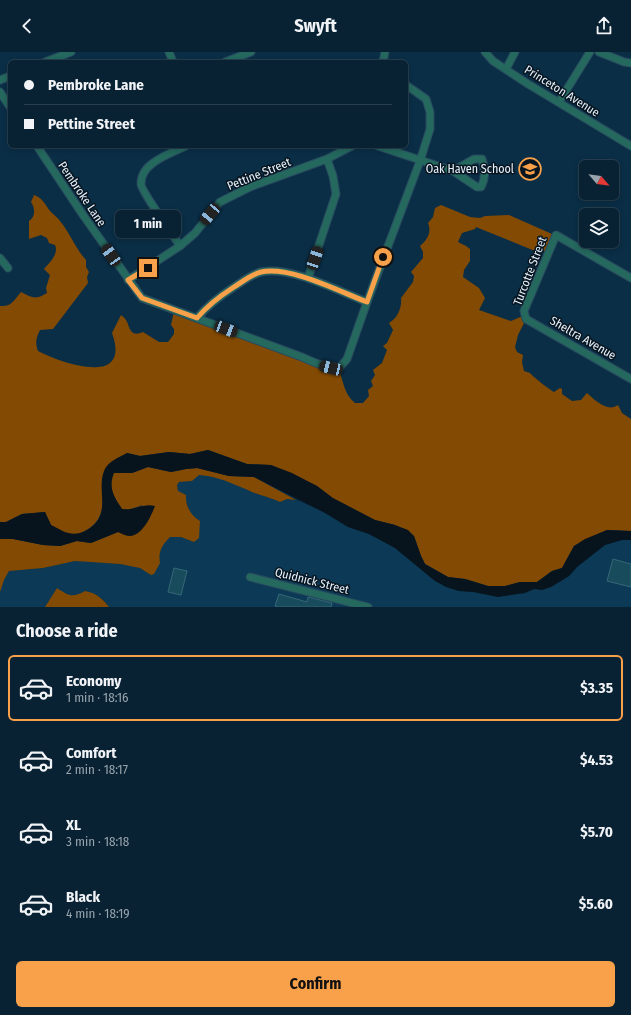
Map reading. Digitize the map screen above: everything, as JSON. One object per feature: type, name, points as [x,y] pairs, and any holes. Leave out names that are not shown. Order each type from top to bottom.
[{"type":"street","points":[[50,60],[71,52]]},
{"type":"street","points":[[231,60],[251,52]]},
{"type":"street","name":"Princeton Avenue","points":[[485,52],[506,69],[631,146]]},
{"type":"street","points":[[506,69],[515,52]]},
{"type":"street","points":[[559,102],[590,52]]},
{"type":"street","points":[[599,52],[624,62],[631,63]]},
{"type":"street","name":"Pembroke Lane","points":[[38,148],[128,280],[142,298],[319,365],[331,368],[340,367],[348,359],[367,302],[420,161],[430,129],[430,112],[426,99],[408,87]]},
{"type":"street","points":[[0,92],[8,104]]},
{"type":"street","points":[[180,246],[148,199],[141,185],[144,172],[153,162],[182,148]]},
{"type":"street","name":"Pettine Street","points":[[128,280],[161,260],[180,246],[195,232],[220,202],[250,187],[327,159],[348,148]]},
{"type":"street","points":[[385,148],[452,171],[476,187],[481,187],[484,181],[484,165],[482,159],[474,159],[452,171]]},
{"type":"street","points":[[308,278],[336,194],[334,176],[327,159]]},
{"type":"street","name":"Turcotte Street","points":[[526,316],[524,311],[556,234],[631,278]]},
{"type":"street","points":[[0,258],[8,268]]},
{"type":"street","points":[[197,318],[207,306],[260,272],[277,271],[308,278],[367,302]]},
{"type":"street","name":"Sheltra Avenue","points":[[526,316],[526,318],[631,379]]},
{"type":"street","name":"Quidnick Street","points":[[250,577],[368,607]]},
{"type":"shaded area","points":[[34,195],[42,200],[64,226],[86,260],[86,267],[89,272],[87,277],[88,283],[53,329],[40,330],[36,340],[38,351],[62,361],[77,365],[91,367],[103,366],[112,361],[116,350],[112,333],[121,315],[126,319],[131,330],[135,334],[143,332],[159,342],[168,342],[174,334],[174,329],[171,325],[174,311],[338,368],[346,391],[355,403],[363,403],[369,396],[368,390],[373,386],[371,381],[375,375],[373,370],[382,363],[387,350],[383,346],[387,343],[393,330],[389,323],[397,315],[401,305],[401,298],[413,282],[414,276],[411,272],[423,258],[423,252],[420,246],[428,236],[428,223],[433,217],[435,208],[441,205],[470,217],[480,218],[485,216],[509,215],[552,234],[547,251],[535,251],[476,227],[475,229],[462,233],[458,242],[470,249],[470,261],[464,270],[463,277],[479,288],[485,298],[479,310],[511,321],[525,315],[526,319],[518,335],[515,347],[517,352],[523,355],[522,362],[524,371],[530,373],[554,392],[560,388],[562,389],[562,394],[572,401],[581,400],[587,393],[597,402],[605,406],[614,407],[618,405],[622,413],[631,419],[631,531],[607,530],[574,546],[562,568],[552,571],[537,582],[520,582],[505,586],[488,586],[465,579],[448,577],[425,564],[414,536],[395,525],[375,520],[332,498],[317,486],[271,465],[247,464],[208,450],[190,454],[169,452],[140,456],[127,453],[102,478],[103,501],[97,521],[85,531],[78,534],[68,534],[51,525],[45,512],[22,514],[6,522],[0,522],[0,306],[10,304],[21,292],[28,296],[34,297],[40,297],[47,293],[46,288],[50,275],[44,269],[56,252],[55,245],[49,243],[47,238],[41,235],[29,239],[29,221],[33,217],[34,212],[31,202]]},
{"type":"shaded area","points":[[208,450],[247,464],[271,465],[292,473],[317,486],[333,498],[375,520],[408,530],[414,536],[425,564],[448,577],[465,579],[488,586],[505,586],[520,582],[537,582],[552,571],[562,568],[574,546],[585,539],[607,530],[631,531],[631,540],[622,540],[605,545],[577,567],[569,576],[551,587],[542,590],[534,589],[524,593],[498,597],[459,591],[446,587],[435,581],[395,548],[369,534],[348,527],[325,513],[254,477],[229,476],[197,468],[171,472],[148,467],[132,473],[114,473],[112,478],[113,492],[122,509],[131,509],[146,505],[155,506],[143,529],[135,535],[127,536],[118,532],[91,543],[77,541],[60,546],[43,545],[13,539],[0,539],[0,522],[6,522],[22,514],[45,512],[51,525],[65,532],[77,534],[87,530],[95,524],[100,517],[102,510],[102,479],[104,471],[114,460],[127,453],[140,456],[169,452],[190,454]]},
{"type":"shaded area","points":[[148,467],[171,472],[197,468],[229,476],[254,477],[296,500],[287,499],[280,502],[219,479],[199,475],[192,481],[179,482],[177,485],[178,491],[186,495],[186,503],[191,513],[200,521],[199,538],[194,542],[181,537],[170,537],[161,549],[160,563],[154,574],[151,575],[140,568],[120,564],[75,561],[43,568],[9,571],[0,592],[0,539],[13,539],[43,545],[60,546],[77,541],[91,543],[118,532],[143,505],[128,510],[122,509],[114,496],[112,488],[111,483],[113,473],[132,473]]},
{"type":"shaded area","points":[[199,475],[209,475],[237,484],[251,492],[280,502],[287,499],[296,500],[325,512],[348,527],[369,534],[395,548],[435,581],[459,591],[524,594],[534,589],[551,587],[569,576],[577,567],[605,545],[622,540],[631,540],[631,607],[109,607],[102,598],[85,591],[77,595],[68,596],[57,588],[45,607],[0,607],[0,592],[9,571],[43,568],[75,561],[120,564],[140,568],[151,575],[159,558],[162,545],[170,537],[181,537],[194,542],[199,531],[200,521],[190,512],[186,501],[178,491],[177,485],[179,482],[192,481]]},
{"type":"shaded area","points":[[57,588],[71,595],[77,595],[85,591],[92,593],[109,607],[45,607]]},
{"type":"building","points":[[613,559],[631,564],[631,587],[607,581]]},
{"type":"building","points":[[174,568],[187,571],[181,595],[168,592]]},
{"type":"building","points":[[279,594],[307,602],[308,597],[332,603],[331,607],[278,607],[275,606]]},
{"type":"place","name":"Oak Haven School","points":[[530,169]]},
{"type":"route","points":[[148,268],[128,280],[142,298],[197,318],[207,306],[245,280],[260,272],[277,271],[308,278],[367,302],[383,257]]}]
